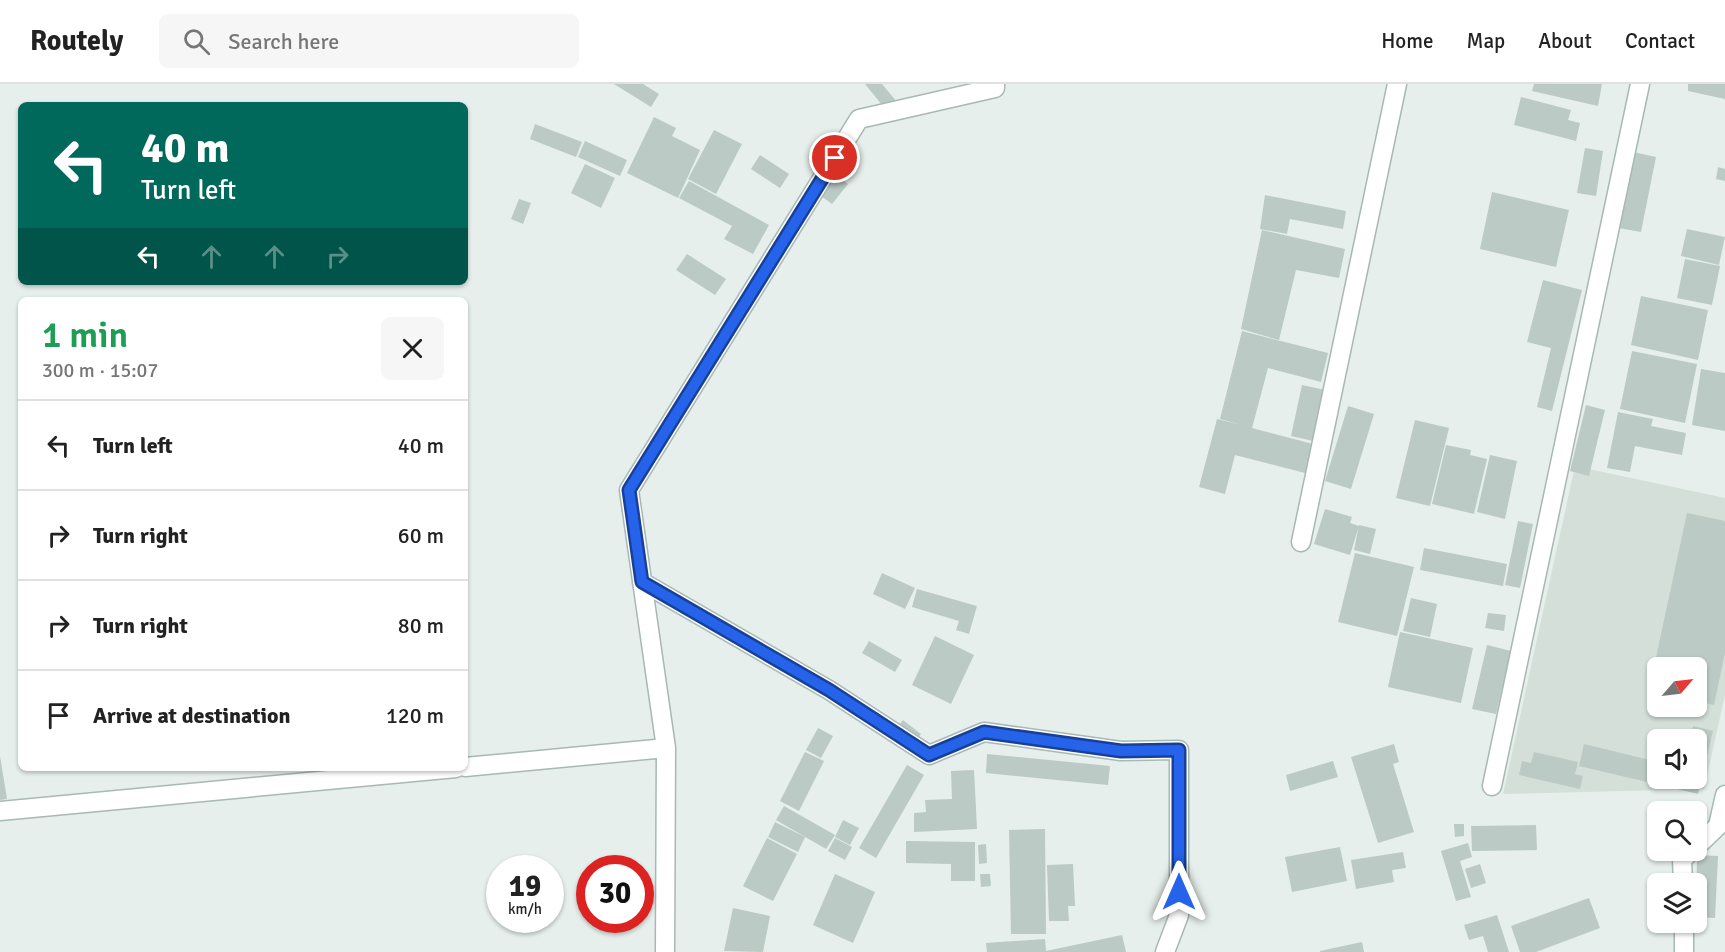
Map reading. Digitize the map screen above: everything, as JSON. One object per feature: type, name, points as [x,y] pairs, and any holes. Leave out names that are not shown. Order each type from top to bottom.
[{"type":"street","points":[[665,952],[666,748],[629,490],[859,119],[995,88],[994,84]]},
{"type":"street","points":[[1301,542],[1396,84]]},
{"type":"street","points":[[1492,786],[1640,84]]},
{"type":"street","points":[[642,582],[829,690],[929,755],[984,732],[1121,751],[1179,750],[1179,915],[1165,952]]},
{"type":"street","points":[[468,767],[666,748]]},
{"type":"street","points":[[0,811],[424,771]]},
{"type":"street","points":[[1707,839],[1722,829],[1725,795]]},
{"type":"street","points":[[1684,933],[1684,952]]},
{"type":"shaded area","points":[[1575,466],[1725,498],[1725,695],[1707,776],[1707,729],[1647,729],[1647,789],[1704,789],[1503,794]]},
{"type":"building","points":[[614,84],[643,84],[659,94],[651,107]]},
{"type":"building","points":[[865,84],[882,84],[897,102],[887,111]]},
{"type":"building","points":[[1534,84],[1602,84],[1598,106],[1532,91]]},
{"type":"building","points":[[1688,84],[1725,84],[1725,99],[1688,91]]},
{"type":"building","points":[[1521,97],[1571,110],[1568,120],[1580,123],[1576,141],[1514,125]]},
{"type":"building","points":[[654,117],[676,128],[672,136],[700,150],[678,198],[627,173]]},
{"type":"building","points":[[535,124],[582,142],[576,157],[530,139]]},
{"type":"building","points":[[714,130],[742,144],[716,194],[688,179]]},
{"type":"building","points":[[585,141],[627,160],[620,176],[578,157]]},
{"type":"building","points":[[1585,148],[1603,151],[1596,196],[1577,193]]},
{"type":"building","points":[[1633,152],[1656,157],[1641,232],[1618,228]]},
{"type":"building","points":[[760,155],[789,174],[780,188],[751,169]]},
{"type":"building","points":[[585,164],[615,178],[601,208],[571,193]]},
{"type":"building","points":[[1718,167],[1725,169],[1725,181],[1716,179]]},
{"type":"building","points":[[837,175],[848,184],[832,204],[821,196]]},
{"type":"building","points":[[689,181],[769,225],[753,254],[724,239],[732,226],[679,198]]},
{"type":"building","points":[[1492,192],[1569,210],[1556,267],[1480,249]]},
{"type":"building","points":[[1265,195],[1346,211],[1343,229],[1290,219],[1287,234],[1260,229]]},
{"type":"building","points":[[519,199],[531,203],[523,224],[511,219]]},
{"type":"building","points":[[1687,229],[1725,237],[1719,265],[1681,256]]},
{"type":"building","points":[[1262,230],[1345,249],[1339,278],[1296,270],[1279,340],[1241,329]]},
{"type":"building","points":[[687,254],[726,279],[715,295],[676,270]]},
{"type":"building","points":[[1685,259],[1720,266],[1712,305],[1677,298]]},
{"type":"building","points":[[1543,280],[1582,290],[1552,411],[1537,407],[1551,348],[1527,342]]},
{"type":"building","points":[[1641,296],[1708,310],[1698,360],[1631,345]]},
{"type":"building","points":[[1242,331],[1328,353],[1321,382],[1268,368],[1252,428],[1313,444],[1305,473],[1235,455],[1225,494],[1199,487],[1217,419],[1242,425],[1220,419]]},
{"type":"building","points":[[1632,351],[1697,364],[1685,423],[1620,409]]},
{"type":"building","points":[[1701,369],[1725,373],[1725,431],[1692,425]]},
{"type":"building","points":[[1302,385],[1325,390],[1313,441],[1291,436]]},
{"type":"building","points":[[1586,405],[1605,410],[1589,476],[1570,471]]},
{"type":"building","points":[[1348,406],[1374,414],[1351,489],[1325,481]]},
{"type":"building","points":[[1618,412],[1653,419],[1651,426],[1686,433],[1682,455],[1635,446],[1630,472],[1607,468]]},
{"type":"building","points":[[1415,420],[1449,428],[1430,506],[1396,498]]},
{"type":"building","points":[[1446,445],[1471,450],[1470,455],[1487,459],[1474,514],[1432,504]]},
{"type":"building","points":[[1490,455],[1517,461],[1505,519],[1477,512]]},
{"type":"building","points":[[1325,509],[1352,517],[1350,523],[1359,526],[1350,555],[1314,544]]},
{"type":"building","points":[[1687,513],[1725,521],[1725,653],[1714,705],[1707,703],[1707,657],[1656,657]]},
{"type":"building","points":[[1518,521],[1533,524],[1520,588],[1505,585]]},
{"type":"building","points":[[1359,525],[1376,529],[1370,554],[1354,550]]},
{"type":"building","points":[[1424,548],[1507,564],[1503,586],[1420,570]]},
{"type":"building","points":[[1355,553],[1414,567],[1397,636],[1338,622]]},
{"type":"building","points":[[882,573],[915,588],[905,609],[873,594]]},
{"type":"building","points":[[917,589],[977,606],[969,634],[956,630],[959,621],[912,607]]},
{"type":"building","points":[[1411,598],[1437,604],[1430,637],[1403,631]]},
{"type":"building","points":[[1488,613],[1506,615],[1504,631],[1485,628]]},
{"type":"building","points":[[1400,632],[1473,648],[1461,703],[1388,687]]},
{"type":"building","points":[[935,636],[974,655],[951,704],[912,685]]},
{"type":"building","points":[[869,641],[902,660],[895,672],[862,653]]},
{"type":"building","points":[[1487,645],[1511,651],[1496,714],[1472,709]]},
{"type":"building","points":[[903,720],[921,734],[914,745],[895,730]]},
{"type":"building","points":[[818,728],[833,736],[821,758],[806,750]]},
{"type":"building","points":[[1707,730],[1713,731],[1707,756]]},
{"type":"building","points":[[1394,744],[1399,762],[1393,764],[1414,832],[1378,843],[1351,757]]},
{"type":"building","points":[[1584,744],[1647,759],[1647,782],[1579,766]]},
{"type":"building","points":[[805,752],[824,761],[799,811],[780,801]]},
{"type":"building","points":[[1534,752],[1578,762],[1575,774],[1583,776],[1580,789],[1519,775],[1522,761],[1531,763]]},
{"type":"building","points":[[987,754],[1110,766],[1108,785],[986,773]]},
{"type":"building","points":[[0,756],[7,799],[0,800]]},
{"type":"building","points":[[1333,761],[1338,777],[1290,791],[1286,775]]},
{"type":"building","points":[[907,765],[924,775],[876,858],[859,848]]},
{"type":"building","points":[[974,770],[977,829],[914,832],[914,813],[926,812],[925,800],[952,799],[951,771]]},
{"type":"building","points":[[1677,789],[1699,789],[1698,794]]},
{"type":"building","points":[[784,806],[835,835],[826,849],[776,820]]},
{"type":"building","points":[[843,820],[859,828],[850,845],[835,837]]},
{"type":"building","points":[[775,822],[805,837],[798,852],[768,837]]},
{"type":"building","points":[[1454,824],[1464,824],[1464,836],[1455,837]]},
{"type":"building","points":[[1536,825],[1537,850],[1472,851],[1471,826]]},
{"type":"building","points":[[1045,829],[1046,934],[1011,934],[1009,830]]},
{"type":"building","points":[[767,838],[797,854],[773,901],[743,886]]},
{"type":"building","points":[[835,838],[852,847],[845,860],[828,851]]},
{"type":"building","points":[[906,841],[975,842],[975,881],[951,881],[951,864],[906,863]]},
{"type":"building","points":[[1468,843],[1472,857],[1460,861],[1471,897],[1456,901],[1441,851]]},
{"type":"building","points":[[986,844],[987,863],[979,864],[978,845]]},
{"type":"building","points":[[1340,847],[1347,881],[1292,892],[1285,857]]},
{"type":"building","points":[[1403,852],[1406,868],[1392,870],[1394,882],[1356,889],[1351,860]]},
{"type":"building","points":[[1707,855],[1718,856],[1715,918],[1707,918],[1707,873],[1697,873],[1697,861],[1707,861]]},
{"type":"building","points":[[1073,864],[1075,906],[1068,906],[1069,921],[1049,921],[1047,865]]},
{"type":"building","points":[[1480,864],[1486,883],[1471,888],[1465,869]]},
{"type":"building","points":[[835,874],[875,892],[853,943],[813,925]]},
{"type":"building","points":[[980,874],[990,874],[991,886],[981,887]]},
{"type":"building","points":[[1589,898],[1600,928],[1536,952],[1520,952],[1511,926]]},
{"type":"building","points":[[733,908],[770,916],[763,952],[724,951]]},
{"type":"building","points":[[1497,915],[1509,952],[1488,952],[1483,936],[1469,940],[1464,925]]},
{"type":"building","points":[[1122,935],[1126,952],[987,952],[986,943],[1045,939],[1046,951]]},
{"type":"building","points":[[1362,942],[1364,952],[1320,952],[1320,951]]},
{"type":"route","points":[[835,158],[629,490],[642,582],[829,690],[929,755],[984,732],[1121,751],[1179,750],[1179,892]]}]
